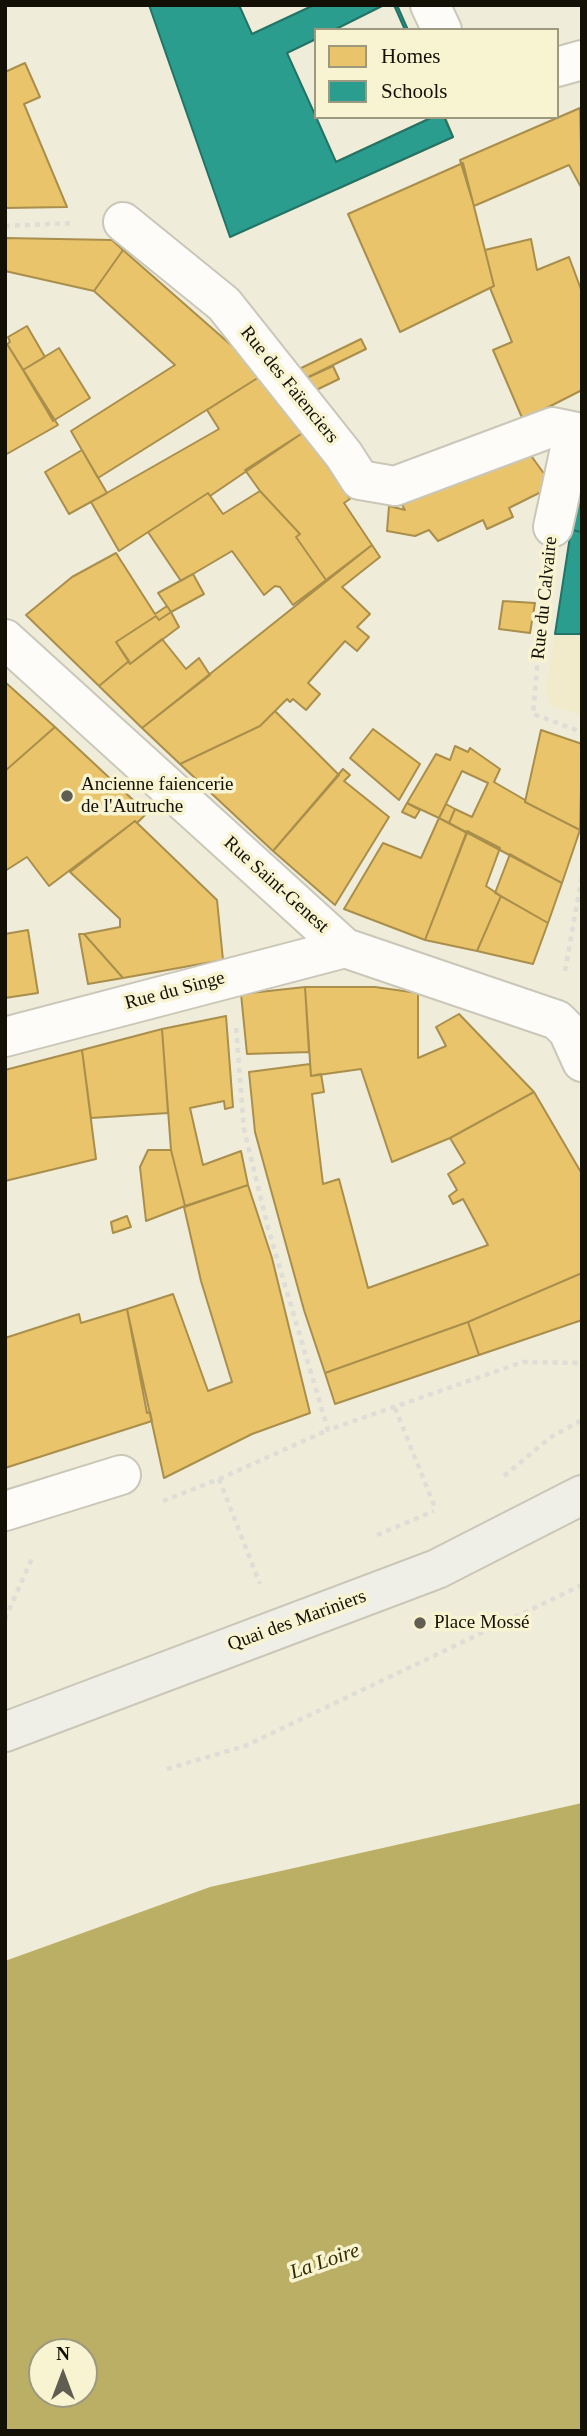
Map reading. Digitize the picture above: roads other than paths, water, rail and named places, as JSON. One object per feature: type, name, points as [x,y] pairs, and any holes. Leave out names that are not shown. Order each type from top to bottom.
[{"type":"main road","name":"Quai des Mariniers","points":[[5,1732],[437,1569],[582,1495]]},
{"type":"street","points":[[430,5],[441,28]]},
{"type":"street","name":"Rue des Faïenciers","points":[[123,222],[224,304],[345,455],[360,480],[395,486],[553,427],[582,434]]},
{"type":"street","name":"Rue du Calvaire","points":[[553,527],[569,453],[582,434]]},
{"type":"street","name":"Rue Saint-Genest","points":[[5,639],[345,948],[557,1020],[568,1031],[582,1062]]},
{"type":"street","name":"Rue du Singe","points":[[5,1037],[345,948]]},
{"type":"street","points":[[5,1511],[121,1475]]},
{"type":"water","name":"La Loire","points":[[582,1803],[582,2431],[5,2431],[5,1961],[210,1887]]},
{"type":"place","name":"Ancienne faiencerie de l'Autruche","points":[[67,796]]},
{"type":"place","name":"Place Mossé","points":[[420,1623]]}]
